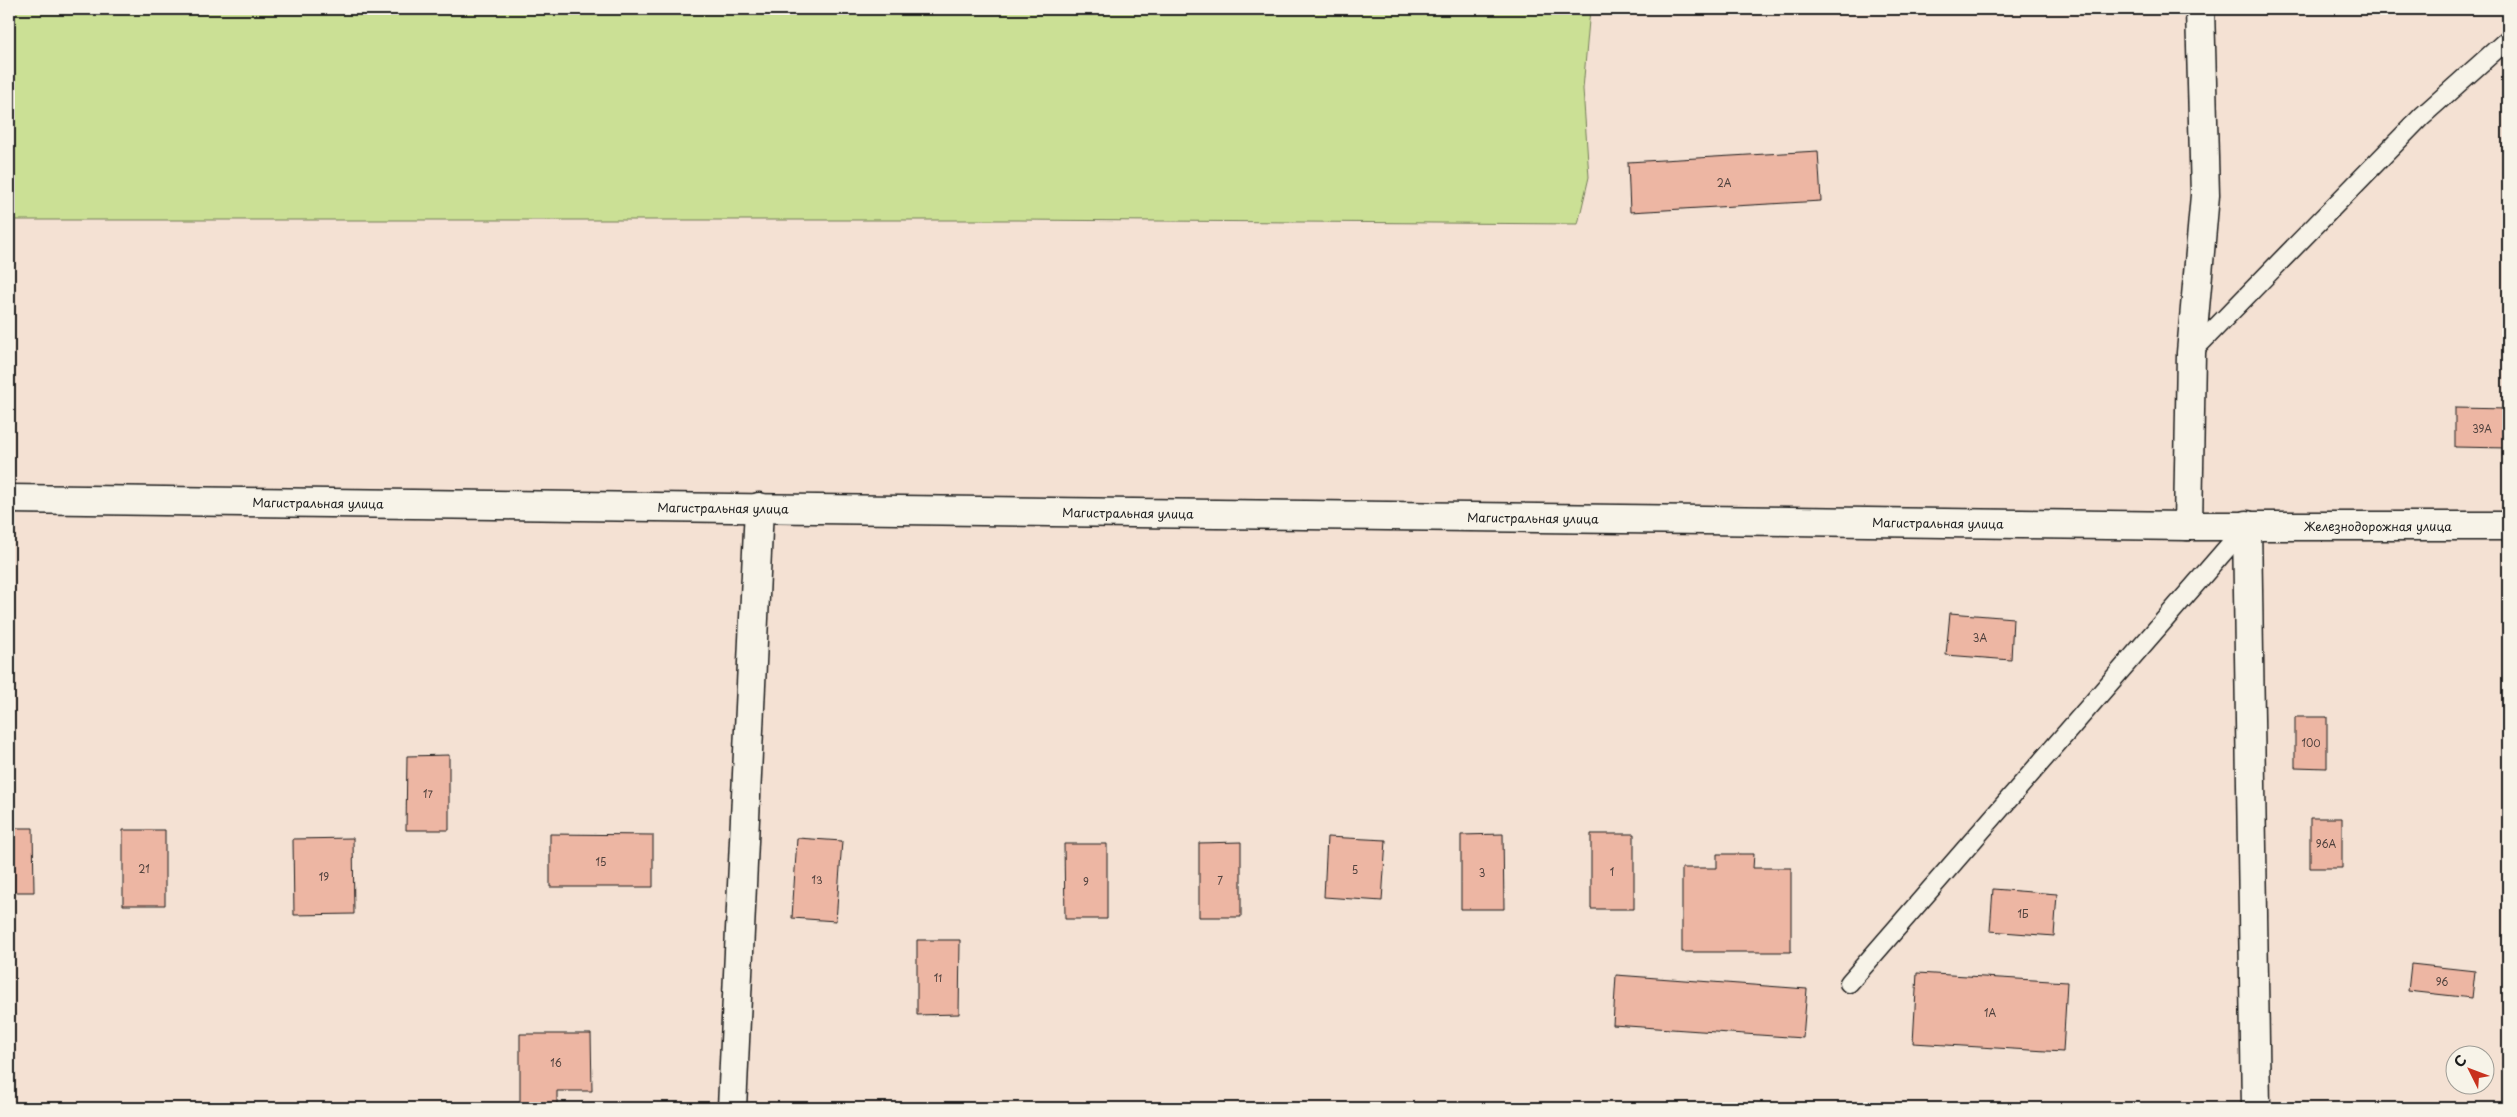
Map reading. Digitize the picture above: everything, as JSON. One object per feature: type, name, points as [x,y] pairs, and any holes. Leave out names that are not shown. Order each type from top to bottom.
[{"type":"main road","points":[[2188,526],[2191,354],[2205,195],[2200,9]]},
{"type":"main road","name":"Магистральная улица","points":[[9,499],[2188,526],[2247,525]]},
{"type":"main road","points":[[732,1108],[759,507]]},
{"type":"main road","points":[[2247,525],[2256,1108]]},
{"type":"main road","name":"Железнодорожная улица","points":[[2247,525],[2508,526]]},
{"type":"lane","points":[[2191,354],[2422,116],[2508,39]]},
{"type":"lane","points":[[1849,983],[2247,525]]},
{"type":"green space","points":[[9,9],[1590,9],[1583,89],[1589,177],[1578,224],[1017,220],[9,220]]},
{"type":"building","points":[[1818,151],[1821,201],[1630,212],[1628,162]]},
{"type":"building","points":[[2455,408],[2508,409],[2508,448],[2455,447]]},
{"type":"building","points":[[1950,613],[2013,618],[2011,660],[1946,655]]},
{"type":"building","points":[[2295,717],[2327,717],[2327,768],[2295,767]]},
{"type":"building","points":[[449,755],[449,830],[406,830],[407,756]]},
{"type":"building","points":[[2310,818],[2342,818],[2342,868],[2310,868]]},
{"type":"building","points":[[9,828],[33,828],[34,892],[9,892]]},
{"type":"building","points":[[123,830],[165,830],[165,905],[123,905]]},
{"type":"building","points":[[550,834],[653,835],[653,887],[550,887]]},
{"type":"building","points":[[1503,834],[1504,909],[1461,909],[1461,835]]},
{"type":"building","points":[[1591,834],[1634,834],[1634,909],[1591,909]]},
{"type":"building","points":[[1327,837],[1386,840],[1382,901],[1324,897]]},
{"type":"building","points":[[353,838],[354,914],[294,915],[293,839]]},
{"type":"building","points":[[797,838],[842,841],[836,921],[792,918]]},
{"type":"building","points":[[1241,842],[1241,917],[1199,917],[1199,843]]},
{"type":"building","points":[[1064,844],[1107,844],[1107,919],[1065,919]]},
{"type":"building","points":[[1717,854],[1754,854],[1753,868],[1791,868],[1791,952],[1682,952],[1682,868],[1717,868]]},
{"type":"building","points":[[1993,889],[2057,894],[2054,936],[1990,931]]},
{"type":"building","points":[[917,940],[960,940],[959,1014],[917,1015]]},
{"type":"building","points":[[2411,964],[2475,971],[2472,998],[2408,991]]},
{"type":"building","points":[[1917,973],[2067,982],[2063,1052],[1913,1043]]},
{"type":"building","points":[[1616,975],[1807,989],[1803,1038],[1613,1025]]},
{"type":"building","points":[[520,1034],[591,1034],[592,1091],[557,1091],[557,1108],[520,1108]]}]
